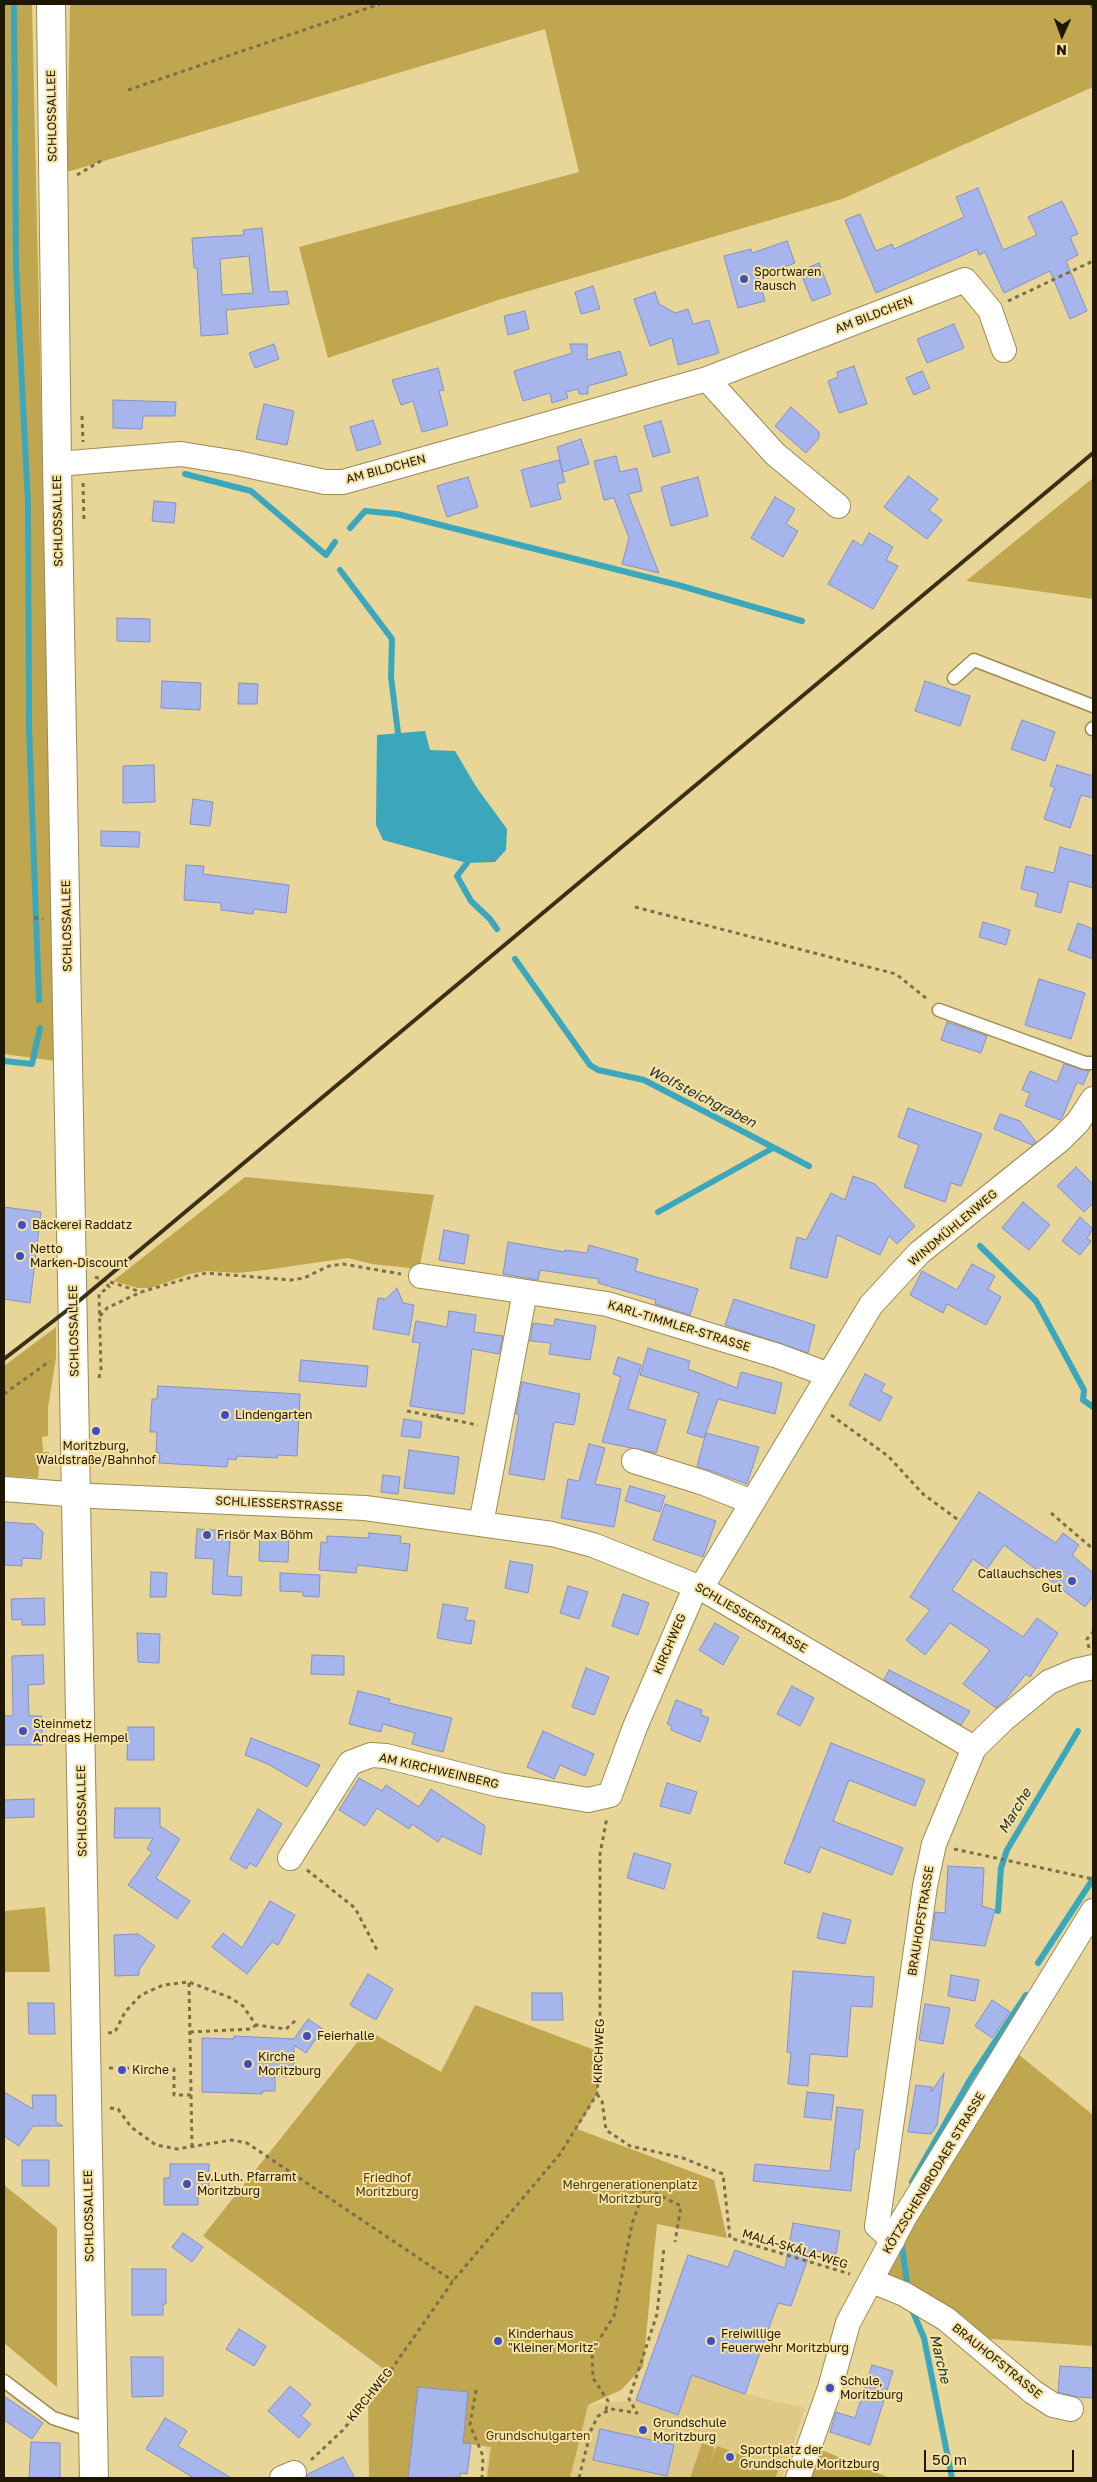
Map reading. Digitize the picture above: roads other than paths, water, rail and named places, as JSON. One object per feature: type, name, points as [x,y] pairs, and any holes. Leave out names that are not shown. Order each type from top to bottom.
[{"type":"main road","name":"SCHLOSSALLEE","points":[[52,4],[57,464],[75,1347],[94,2478]]},
{"type":"street","name":"AM BILDCHEN","points":[[57,464],[181,454],[237,462],[325,482],[342,482],[707,379],[965,280],[990,310],[1004,350]]},
{"type":"street","points":[[707,379],[775,454],[838,506]]},
{"type":"street","name":"WINDMÜHLENWEG","points":[[698,1587],[752,1502],[871,1305],[919,1253],[1060,1140],[1078,1122],[1093,1100]]},
{"type":"street","name":"KARL-TIMMLER-STRASSE","points":[[421,1276],[607,1304],[829,1374]]},
{"type":"street","points":[[481,1524],[525,1292]]},
{"type":"street","points":[[634,1461],[704,1483],[752,1502]]},
{"type":"street","name":"SCHLIESSERSTRASSE","points":[[4,1489],[365,1508],[552,1534],[593,1544],[698,1587],[974,1748]]},
{"type":"street","name":"KIRCHWEG","points":[[610,1795],[635,1727],[698,1587]]},
{"type":"street","name":"BRAUHOFSTRASSE","points":[[893,2240],[877,2226],[925,1886],[934,1844],[974,1748],[1004,1719],[1049,1682],[1074,1671],[1093,1668]]},
{"type":"street","name":"AM KIRCHWEINBERG","points":[[290,1858],[347,1768],[360,1758],[371,1755],[386,1756],[500,1785],[579,1799],[588,1800],[610,1795]]},
{"type":"street","name":"KÖTZSCHENBRODAER STRASSE","points":[[798,2478],[830,2388],[848,2323],[893,2240],[1093,1911]]},
{"type":"street","name":"BRAUHOFSTRASSE","points":[[872,2281],[909,2297],[946,2319],[1033,2392],[1053,2405],[1071,2409]]},
{"type":"lane","points":[[954,678],[974,660],[1093,706]]},
{"type":"lane","points":[[939,1010],[1086,1063],[1093,1063]]},
{"type":"lane","points":[[4,2381],[53,2418],[93,2431]]},
{"type":"water","points":[[425,731],[430,750],[455,751],[477,788],[507,829],[506,850],[495,862],[467,863],[383,840],[376,825],[377,735]]},
{"type":"waterway","points":[[14,4],[16,266],[28,503],[29,727],[39,1000]]},
{"type":"waterway","name":"Wolfsteichgraben","points":[[185,474],[251,491],[326,555],[335,542]]},
{"type":"waterway","points":[[350,528],[365,511],[397,514],[678,585],[802,621]]},
{"type":"waterway","name":"Wolfsteichgraben","points":[[340,570],[392,639],[391,677],[398,733]]},
{"type":"waterway","name":"Wolfsteichgraben","points":[[467,863],[457,876],[471,901],[490,919],[497,929]]},
{"type":"waterway","name":"Wolfsteichgraben","points":[[515,959],[590,1065],[598,1070],[644,1080],[809,1166]]},
{"type":"waterway","points":[[4,1061],[32,1064],[40,1028]]},
{"type":"waterway","points":[[658,1212],[773,1148]]},
{"type":"waterway","name":"Wolfsteichgraben","points":[[980,1246],[1036,1301],[1084,1390],[1083,1400],[1093,1407]]},
{"type":"waterway","name":"Marche","points":[[998,1911],[1001,1868],[1007,1850],[1078,1731]]},
{"type":"waterway","points":[[1038,1963],[1093,1879]]},
{"type":"waterway","name":"Marche","points":[[912,2182],[971,2078],[1026,1995]]},
{"type":"waterway","name":"Marche","points":[[902,2247],[908,2290]]},
{"type":"waterway","name":"Marche","points":[[910,2305],[924,2338],[952,2478]]},
{"type":"railway","points":[[4,1359],[74,1305],[1093,453]]},
{"type":"place","name":"Sportwaren Rausch","points":[[744,279]]},
{"type":"place","name":"Bäckerei Raddatz","points":[[22,1225]]},
{"type":"place","name":"Netto Marken-Discount","points":[[20,1256]]},
{"type":"place","name":"Lindengarten","points":[[225,1415]]},
{"type":"place","name":"Moritzburg, Waldstraße/Bahnhof","points":[[96,1431]]},
{"type":"place","name":"Frisör Max Böhm","points":[[207,1535]]},
{"type":"place","name":"Callauchsches Gut","points":[[1072,1581]]},
{"type":"place","name":"Steinmetz Andreas Hempel","points":[[23,1731]]},
{"type":"place","name":"Feierhalle","points":[[307,2036]]},
{"type":"place","name":"Kirche Moritzburg","points":[[248,2064]]},
{"type":"place","name":"Kirche","points":[[122,2070]]},
{"type":"place","name":"Ev.Luth. Pfarramt Moritzburg","points":[[187,2184]]},
{"type":"place","name":"Kinderhaus \"Kleiner Moritz\"","points":[[498,2341]]},
{"type":"place","name":"Freiwillige Feuerwehr Moritzburg","points":[[711,2341]]},
{"type":"place","name":"Schule, Moritzburg","points":[[830,2388]]},
{"type":"place","name":"Grundschule Moritzburg","points":[[643,2430]]},
{"type":"place","name":"Sportplatz der Grundschule Moritzburg","points":[[730,2457]]},
{"type":"park label","name":"Friedhof Moritzburg","points":[[387,2185]]},
{"type":"park label","name":"Mehrgenerationenplatz Moritzburg","points":[[630,2192]]},
{"type":"park label","name":"Grundschulgarten","points":[[538,2436]]}]
